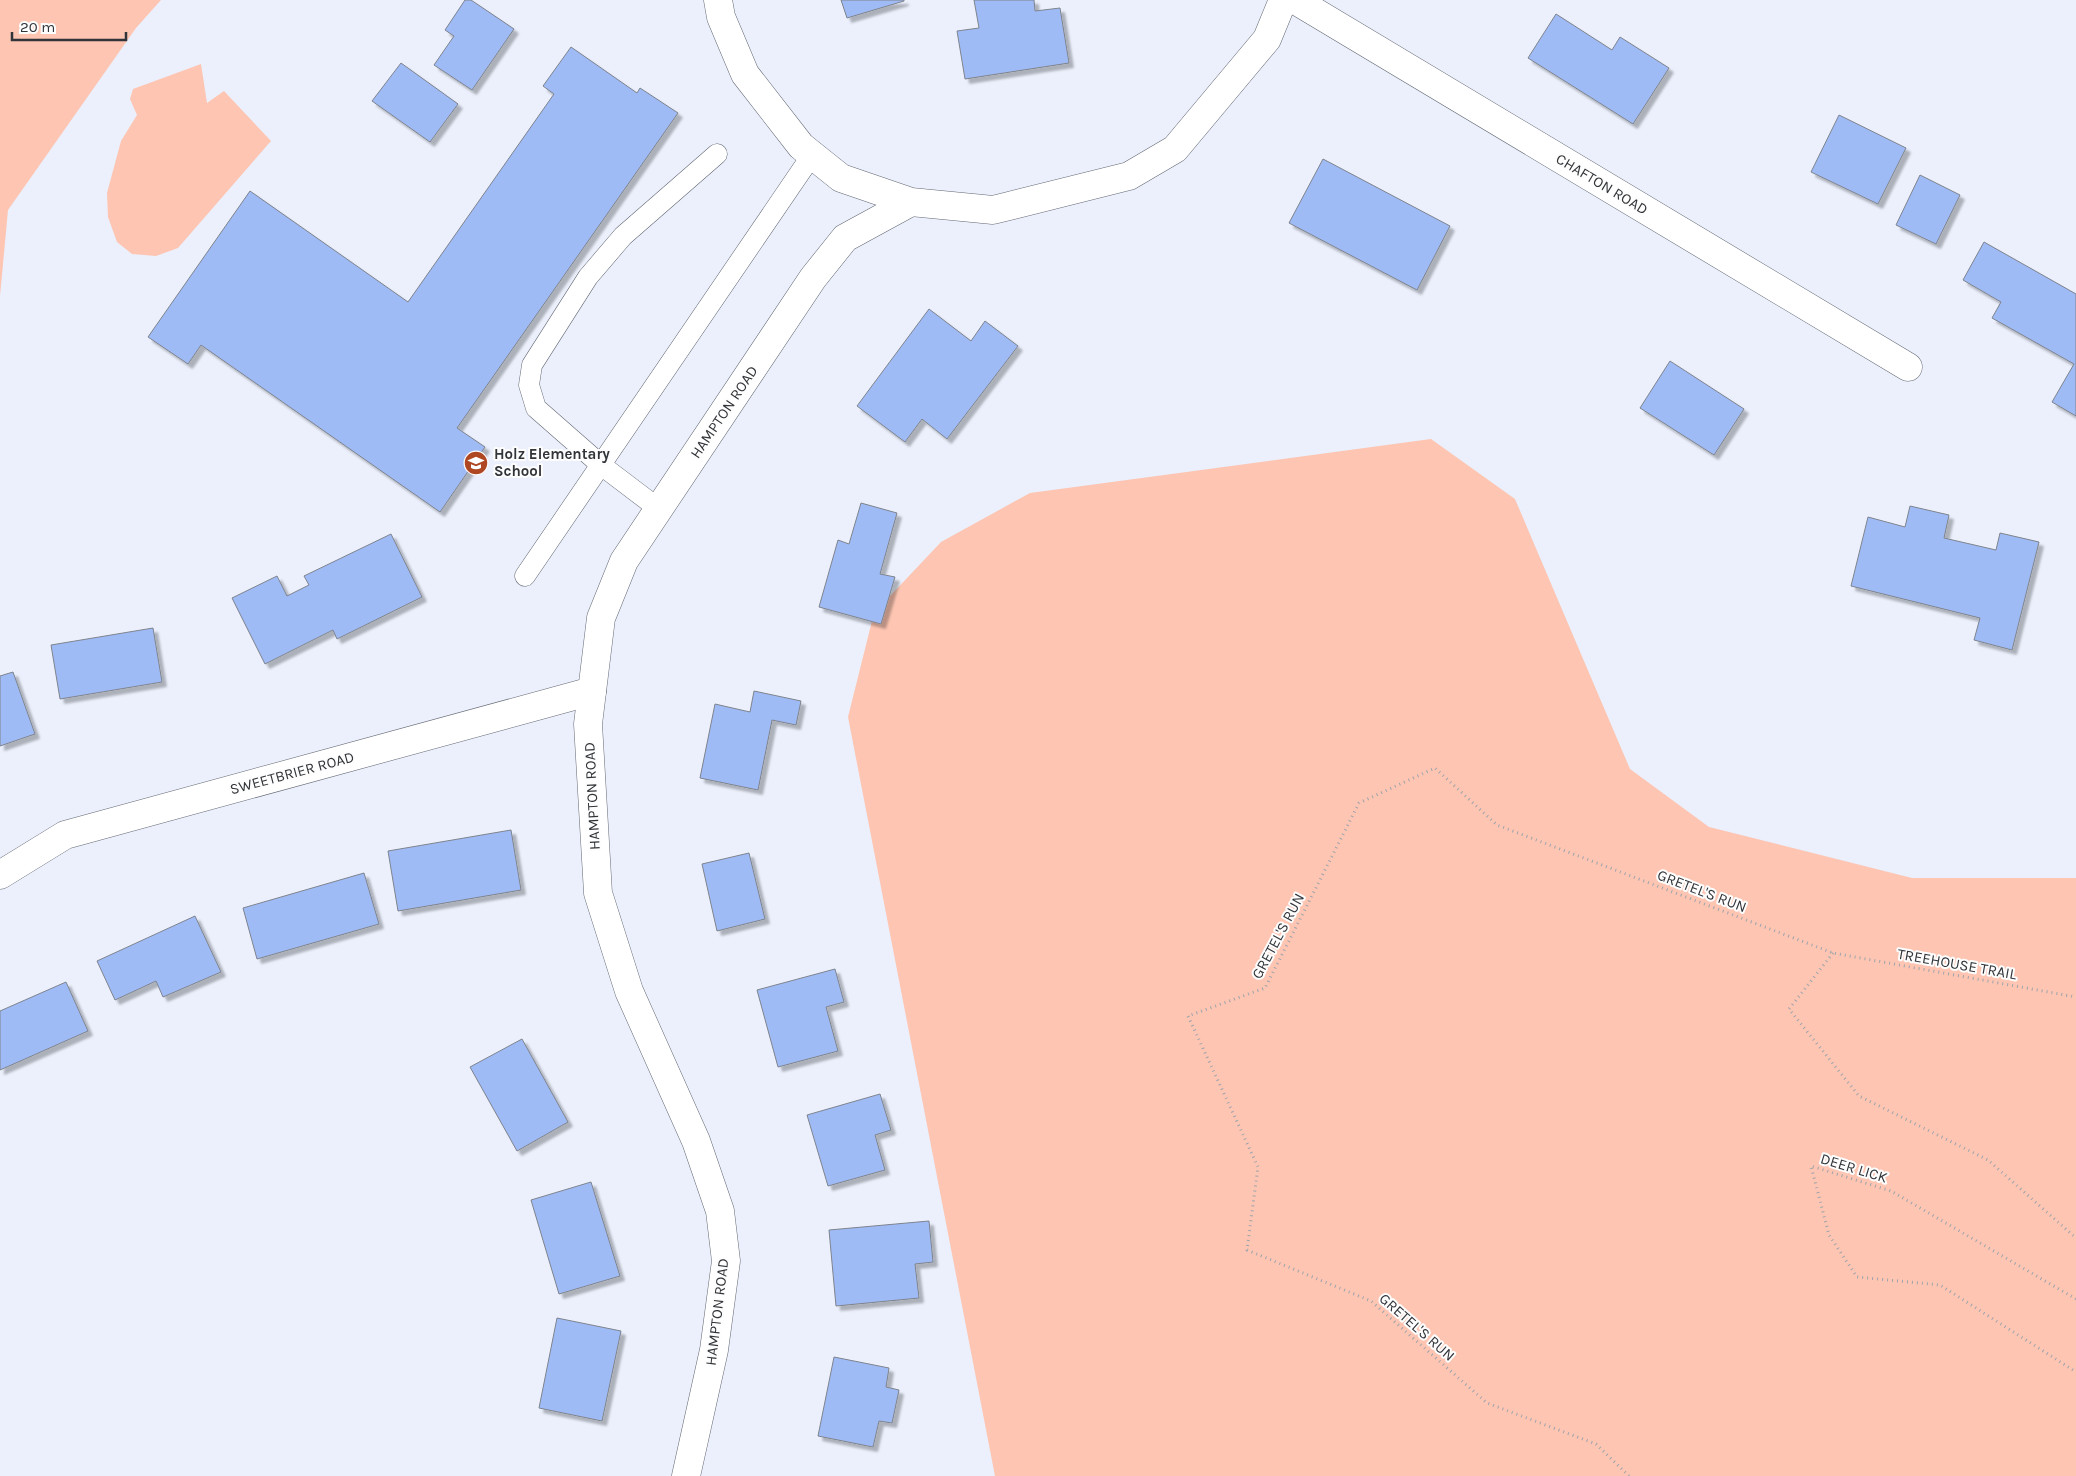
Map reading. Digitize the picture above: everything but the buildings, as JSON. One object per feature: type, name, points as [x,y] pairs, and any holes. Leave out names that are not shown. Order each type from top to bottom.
[{"type":"street","points":[[718,0],[721,17],[745,74],[801,146],[841,178],[910,202],[993,210],[1129,176],[1175,149],[1267,39],[1283,0]]},
{"type":"street","name":"CHAFTON ROAD","points":[[1295,0],[1908,367]]},
{"type":"street","name":"HAMPTON ROAD","points":[[686,1476],[714,1350],[726,1261],[720,1211],[696,1141],[629,990],[598,893],[588,724],[601,618],[624,561],[813,278],[845,238],[910,202]]},
{"type":"street","name":"SWEETBRIER ROAD","points":[[0,875],[65,835],[592,691]]},
{"type":"lane","points":[[659,509],[601,465],[536,408],[529,385],[532,365],[588,277],[623,236],[718,154]]},
{"type":"lane","points":[[525,576],[812,155]]},
{"type":"path","name":"GRETEL'S RUN","points":[[1628,1476],[1596,1444],[1488,1403],[1371,1301],[1247,1250],[1258,1167],[1188,1016],[1265,988],[1359,803],[1435,768],[1497,825],[1833,953]]},
{"type":"path","name":"TREEHOUSE TRAIL","points":[[1833,953],[2076,997]]},
{"type":"path","points":[[1833,953],[1788,1009],[1859,1096],[1988,1160],[2076,1238]]},
{"type":"path","name":"DEER LICK","points":[[2076,1298],[1891,1192],[1811,1166],[1828,1235],[1857,1276],[1940,1285],[2076,1372]]},
{"type":"shaded area","points":[[0,0],[161,0],[136,28],[8,210],[0,296]]},
{"type":"shaded area","points":[[201,64],[207,103],[224,91],[271,141],[178,248],[156,256],[132,254],[117,242],[108,217],[107,193],[121,141],[137,115],[130,99],[133,89]]},
{"type":"shaded area","points":[[1431,439],[1515,499],[1630,769],[1709,827],[1912,878],[2076,878],[2076,1476],[995,1476],[848,717],[874,613],[941,542],[1030,493]]},
{"type":"place","name":"Holz Elementary School","points":[[476,463]]}]
